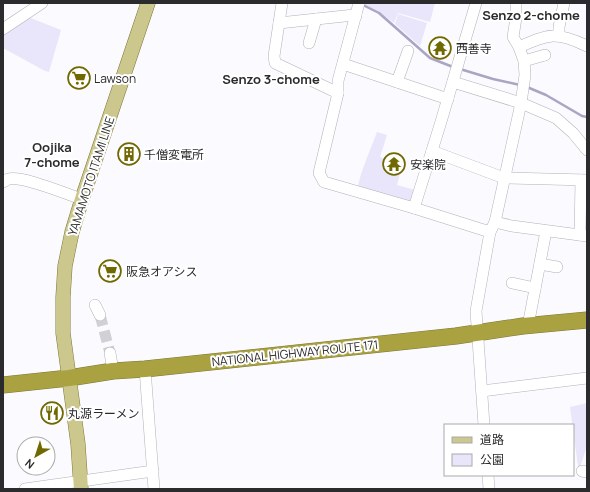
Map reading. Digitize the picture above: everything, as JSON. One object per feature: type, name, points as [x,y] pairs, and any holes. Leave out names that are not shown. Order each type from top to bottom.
[{"type":"highway","name":"NATIONAL HIGHWAY ROUTE 171","points":[[3,385],[69,378],[113,371],[145,369],[587,320]]},
{"type":"main road","name":"YAMAMOTO ITAMI LINE","points":[[81,485],[78,444],[64,333],[63,297],[65,266],[70,238],[82,199],[148,3]]},
{"type":"street","points":[[4,26],[42,3]]},
{"type":"street","points":[[282,3],[274,56],[275,63],[338,93]]},
{"type":"street","points":[[359,3],[338,81],[338,93],[319,173],[324,182],[414,208],[493,227],[512,226],[583,235],[584,180],[504,178],[432,151]]},
{"type":"street","points":[[414,208],[476,3]]},
{"type":"street","points":[[484,424],[476,312],[493,227],[521,103],[525,75],[524,62],[514,37],[516,3]]},
{"type":"street","points":[[559,36],[559,27],[564,3]]},
{"type":"street","points":[[279,22],[356,16]]},
{"type":"street","points":[[308,43],[316,19]]},
{"type":"street","points":[[519,47],[543,37],[559,36],[587,46]]},
{"type":"street","points":[[397,82],[408,51]]},
{"type":"street","points":[[524,62],[545,55]]},
{"type":"street","points":[[343,64],[448,99]]},
{"type":"street","points":[[453,82],[521,103],[556,118],[573,133],[587,150]]},
{"type":"street","points":[[3,182],[8,179],[17,178],[82,199]]},
{"type":"street","points":[[528,326],[546,231]]},
{"type":"street","points":[[540,264],[557,267]]},
{"type":"street","points":[[512,283],[535,288]]},
{"type":"street","points":[[110,353],[113,371]]},
{"type":"street","points":[[145,369],[154,489]]},
{"type":"street","points":[[482,391],[587,378]]},
{"type":"street","points":[[25,489],[81,485],[153,472]]},
{"type":"street","points":[[488,476],[489,489]]},
{"type":"green space","points":[[435,3],[430,22],[398,13],[394,23],[379,12],[363,4]]},
{"type":"green space","points":[[398,14],[427,23],[420,46],[395,24]]},
{"type":"green space","points":[[28,17],[61,30],[49,72],[3,48],[3,31]]},
{"type":"green space","points":[[377,132],[387,135],[380,157],[399,164],[398,168],[401,170],[397,185],[415,190],[411,202],[357,190],[363,168]]},
{"type":"green space","points":[[587,403],[587,446],[580,467],[578,467],[574,437],[574,424],[572,424],[570,407]]},
{"type":"waterway","points":[[363,5],[379,13],[430,58],[453,67]]},
{"type":"waterway","points":[[460,69],[520,85]]},
{"type":"waterway","points":[[527,87],[546,95],[582,116],[587,117]]},
{"type":"tunnel","points":[[100,315],[110,353]]},
{"type":"place","name":"西善寺","points":[[440,48]]},
{"type":"place","name":"Lawson","points":[[79,78]]},
{"type":"place","name":"千僧変電所","points":[[129,154]]},
{"type":"place","name":"安楽院","points":[[394,164]]},
{"type":"place","name":"阪急オアシス","points":[[110,271]]},
{"type":"place","name":"丸源ラーメン","points":[[52,413]]},
{"type":"district","name":"Senzo 2-chome","points":[[531,15]]},
{"type":"district","name":"Senzo 3-chome","points":[[271,79]]},
{"type":"district","name":"Oojika 7-chome","points":[[52,154]]}]
